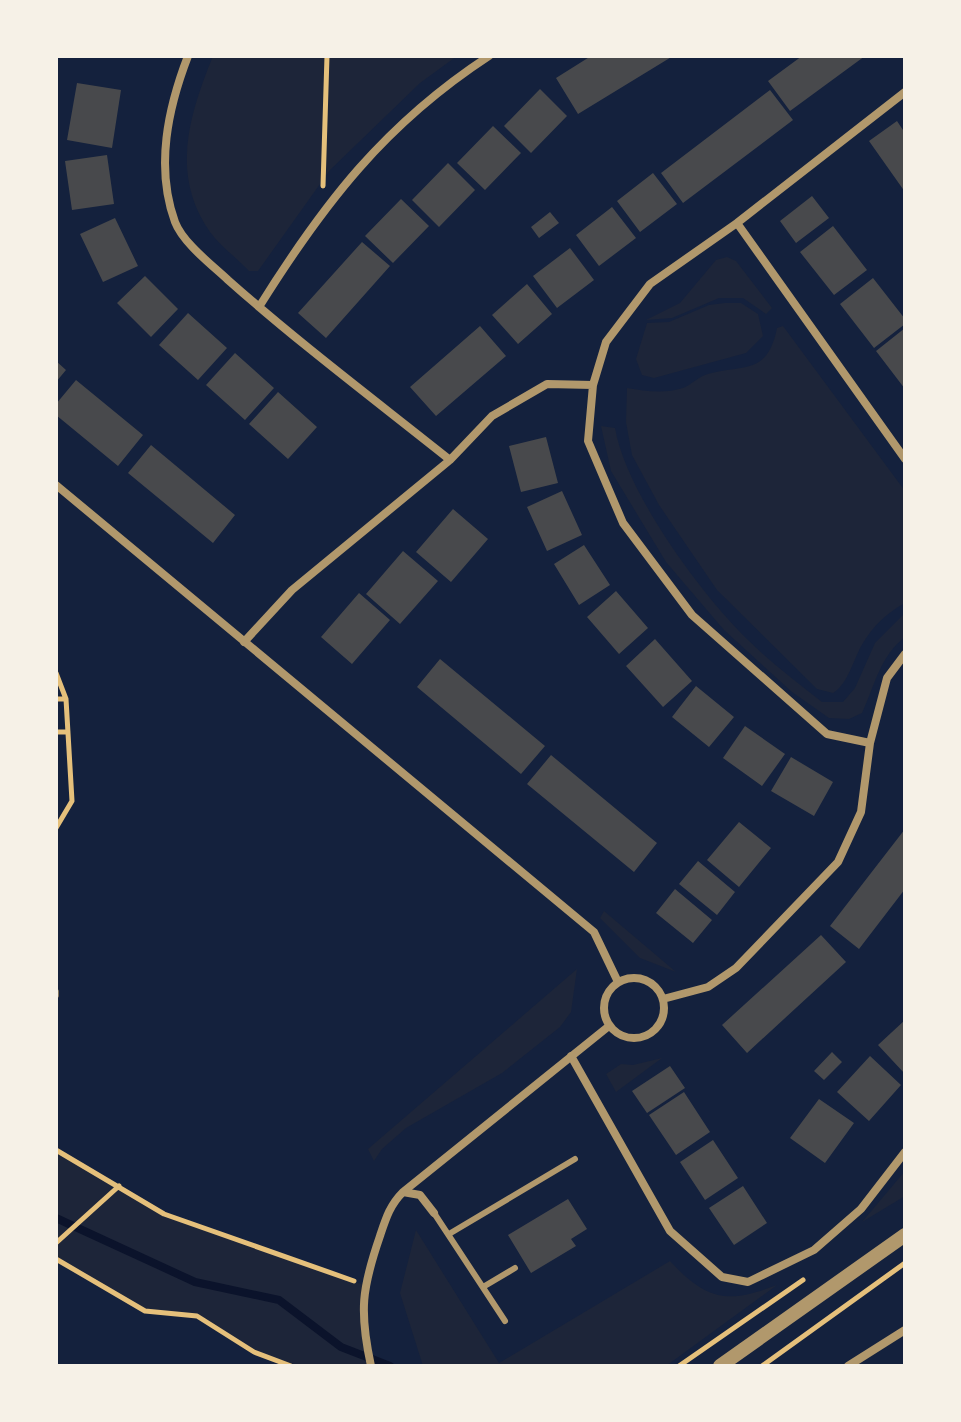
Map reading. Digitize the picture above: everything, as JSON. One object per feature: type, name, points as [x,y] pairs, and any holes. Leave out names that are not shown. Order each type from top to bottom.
[{"type":"street","points":[[188,56],[174,93],[164,141],[175,224],[206,260],[259,307],[450,460]]},
{"type":"street","points":[[259,307],[334,194],[393,131],[451,81],[489,56]]},
{"type":"street","points":[[870,743],[827,734],[683,604],[623,523],[588,441],[593,385],[606,342],[650,284],[737,223],[905,92]]},
{"type":"street","points":[[737,223],[905,459]]},
{"type":"street","points":[[244,642],[292,590],[450,460],[492,416],[547,384],[593,385]]},
{"type":"street","points":[[56,485],[594,932],[618,982]]},
{"type":"street","points":[[663,999],[708,987],[736,968],[838,862],[861,812],[870,743],[887,678],[905,654]]},
{"type":"street","points":[[627,978],[645,979],[653,984],[663,999],[663,1018],[651,1033],[643,1037],[624,1037],[609,1026],[603,1006],[605,997],[618,982],[627,978]]},
{"type":"street","points":[[371,1366],[364,1335],[364,1285],[391,1203],[609,1026]]},
{"type":"street","points":[[571,1056],[670,1231],[722,1277],[748,1282],[814,1250],[861,1209],[905,1152]]},
{"type":"street","points":[[403,1192],[420,1195],[434,1213]]},
{"type":"street","points":[[720,1366],[905,1235]]},
{"type":"street","points":[[848,1366],[905,1330]]},
{"type":"lane","points":[[449,1234],[575,1159]]},
{"type":"lane","points":[[434,1213],[505,1321]]},
{"type":"lane","points":[[483,1287],[515,1268]]},
{"type":"path","points":[[327,56],[321,184],[334,194]]},
{"type":"path","points":[[56,673],[66,699],[72,801],[56,828]]},
{"type":"path","points":[[56,699],[66,699]]},
{"type":"path","points":[[56,732],[68,732]]},
{"type":"path","points":[[56,1150],[164,1214],[364,1285]]},
{"type":"path","points":[[59,1240],[119,1186]]},
{"type":"path","points":[[56,1259],[145,1311],[197,1316],[254,1352],[291,1366]]},
{"type":"path","points":[[762,1366],[905,1263]]},
{"type":"shaded area","points":[[213,56],[457,56],[420,83],[330,170],[258,271],[249,271],[210,232],[190,189],[187,167],[191,123]]},
{"type":"shaded area","points":[[727,257],[736,261],[772,308],[766,314],[743,298],[719,298],[672,318],[646,320],[680,303],[716,260]]},
{"type":"shaded area","points":[[741,303],[758,314],[763,336],[746,353],[654,378],[642,375],[636,359],[647,323],[669,322],[709,305]]},
{"type":"shaded area","points":[[783,326],[905,491],[905,603],[887,615],[872,631],[859,649],[847,677],[833,693],[817,689],[717,590],[659,505],[632,455],[626,422],[627,388],[676,390],[705,375],[751,366],[767,355],[777,328]]},
{"type":"shaded area","points":[[601,426],[615,428],[622,454],[649,511],[708,596],[756,647],[822,702],[843,702],[855,688],[875,643],[905,613],[905,637],[884,662],[862,713],[849,719],[829,718],[792,692],[724,630],[666,562],[611,471]]},
{"type":"shaded area","points":[[604,911],[676,972],[640,958],[600,918]]},
{"type":"shaded area","points":[[577,969],[571,1012],[560,1027],[502,1073],[406,1128],[382,1149],[374,1161],[368,1149]]},
{"type":"shaded area","points":[[662,1058],[616,1092],[606,1074],[621,1064],[633,1065]]},
{"type":"shaded area","points":[[56,1150],[164,1214],[364,1285],[371,1366],[291,1366],[254,1352],[197,1316],[145,1311],[56,1259]]},
{"type":"shaded area","points":[[905,1171],[905,1196],[862,1222]]},
{"type":"shaded area","points":[[416,1230],[499,1363],[670,1261],[695,1284],[719,1295],[744,1295],[777,1285],[666,1366],[423,1366],[400,1293]]},
{"type":"building","points":[[591,56],[673,56],[578,114],[556,78]]},
{"type":"building","points":[[802,56],[865,56],[790,111],[768,81]]},
{"type":"building","points":[[77,83],[121,90],[112,148],[67,140]]},
{"type":"building","points":[[540,89],[567,116],[531,153],[504,126]]},
{"type":"building","points":[[770,90],[793,120],[683,203],[661,173]]},
{"type":"building","points":[[897,121],[905,133],[905,192],[869,141]]},
{"type":"building","points":[[493,126],[521,153],[485,190],[457,163]]},
{"type":"building","points":[[107,155],[114,204],[72,210],[65,161]]},
{"type":"building","points":[[448,163],[475,190],[439,227],[412,200]]},
{"type":"building","points":[[653,173],[677,204],[640,232],[617,201]]},
{"type":"building","points":[[812,196],[829,218],[796,243],[780,221]]},
{"type":"building","points":[[401,199],[429,226],[393,263],[365,236]]},
{"type":"building","points":[[612,207],[636,238],[599,266],[576,235]]},
{"type":"building","points":[[550,212],[559,223],[539,238],[531,227]]},
{"type":"building","points":[[115,218],[138,266],[103,282],[80,234]]},
{"type":"building","points":[[833,226],[867,270],[834,295],[800,252]]},
{"type":"building","points":[[362,242],[390,266],[326,338],[298,313]]},
{"type":"building","points":[[570,248],[594,280],[557,308],[533,276]]},
{"type":"building","points":[[145,276],[178,309],[151,337],[117,303]]},
{"type":"building","points":[[873,278],[905,319],[905,324],[874,348],[840,304]]},
{"type":"building","points":[[527,284],[552,314],[518,344],[492,315]]},
{"type":"building","points":[[188,313],[227,348],[198,380],[159,345]]},
{"type":"building","points":[[480,326],[506,356],[436,416],[410,387]]},
{"type":"building","points":[[905,328],[905,389],[876,351]]},
{"type":"building","points":[[235,353],[274,388],[245,420],[206,385]]},
{"type":"building","points":[[56,361],[66,370],[56,382]]},
{"type":"building","points":[[76,380],[143,435],[118,466],[56,415],[56,404]]},
{"type":"building","points":[[278,392],[317,427],[288,459],[249,424]]},
{"type":"building","points":[[546,437],[558,483],[521,492],[509,446]]},
{"type":"building","points":[[151,445],[235,515],[213,543],[128,473]]},
{"type":"building","points":[[562,491],[582,535],[547,551],[527,507]]},
{"type":"building","points":[[453,509],[488,539],[451,582],[416,552]]},
{"type":"building","points":[[584,545],[610,585],[579,605],[554,564]]},
{"type":"building","points":[[403,551],[438,581],[400,624],[366,594]]},
{"type":"building","points":[[616,591],[648,628],[619,654],[587,617]]},
{"type":"building","points":[[359,593],[390,620],[352,664],[321,637]]},
{"type":"building","points":[[655,639],[692,681],[663,707],[626,666]]},
{"type":"building","points":[[440,659],[545,746],[521,774],[417,687]]},
{"type":"building","points":[[696,686],[734,717],[709,747],[672,717]]},
{"type":"building","points":[[745,726],[785,754],[762,786],[723,758]]},
{"type":"building","points":[[551,755],[657,843],[634,872],[527,784]]},
{"type":"building","points":[[791,757],[833,782],[814,816],[771,791]]},
{"type":"building","points":[[739,822],[771,848],[739,887],[707,860]]},
{"type":"building","points":[[905,829],[905,889],[859,949],[830,926]]},
{"type":"building","points":[[698,861],[735,892],[717,915],[679,884]]},
{"type":"building","points":[[675,889],[712,920],[693,943],[656,913]]},
{"type":"building","points":[[821,935],[846,962],[747,1053],[722,1025]]},
{"type":"building","points":[[905,1020],[905,1074],[878,1045]]},
{"type":"building","points":[[832,1052],[842,1062],[824,1080],[814,1071]]},
{"type":"building","points":[[870,1056],[901,1085],[869,1121],[837,1092]]},
{"type":"building","points":[[670,1066],[685,1088],[647,1113],[632,1091]]},
{"type":"building","points":[[684,1092],[710,1132],[676,1155],[649,1115]]},
{"type":"building","points":[[819,1099],[854,1123],[825,1163],[790,1138]]},
{"type":"building","points":[[713,1140],[738,1178],[705,1200],[680,1162]]},
{"type":"building","points":[[743,1186],[767,1223],[734,1245],[709,1208]]},
{"type":"building","points":[[568,1199],[587,1229],[571,1239],[576,1246],[531,1273],[508,1235]]},
{"type":"waterway","points":[[56,1218],[195,1282],[279,1300],[341,1347],[390,1366]]}]
